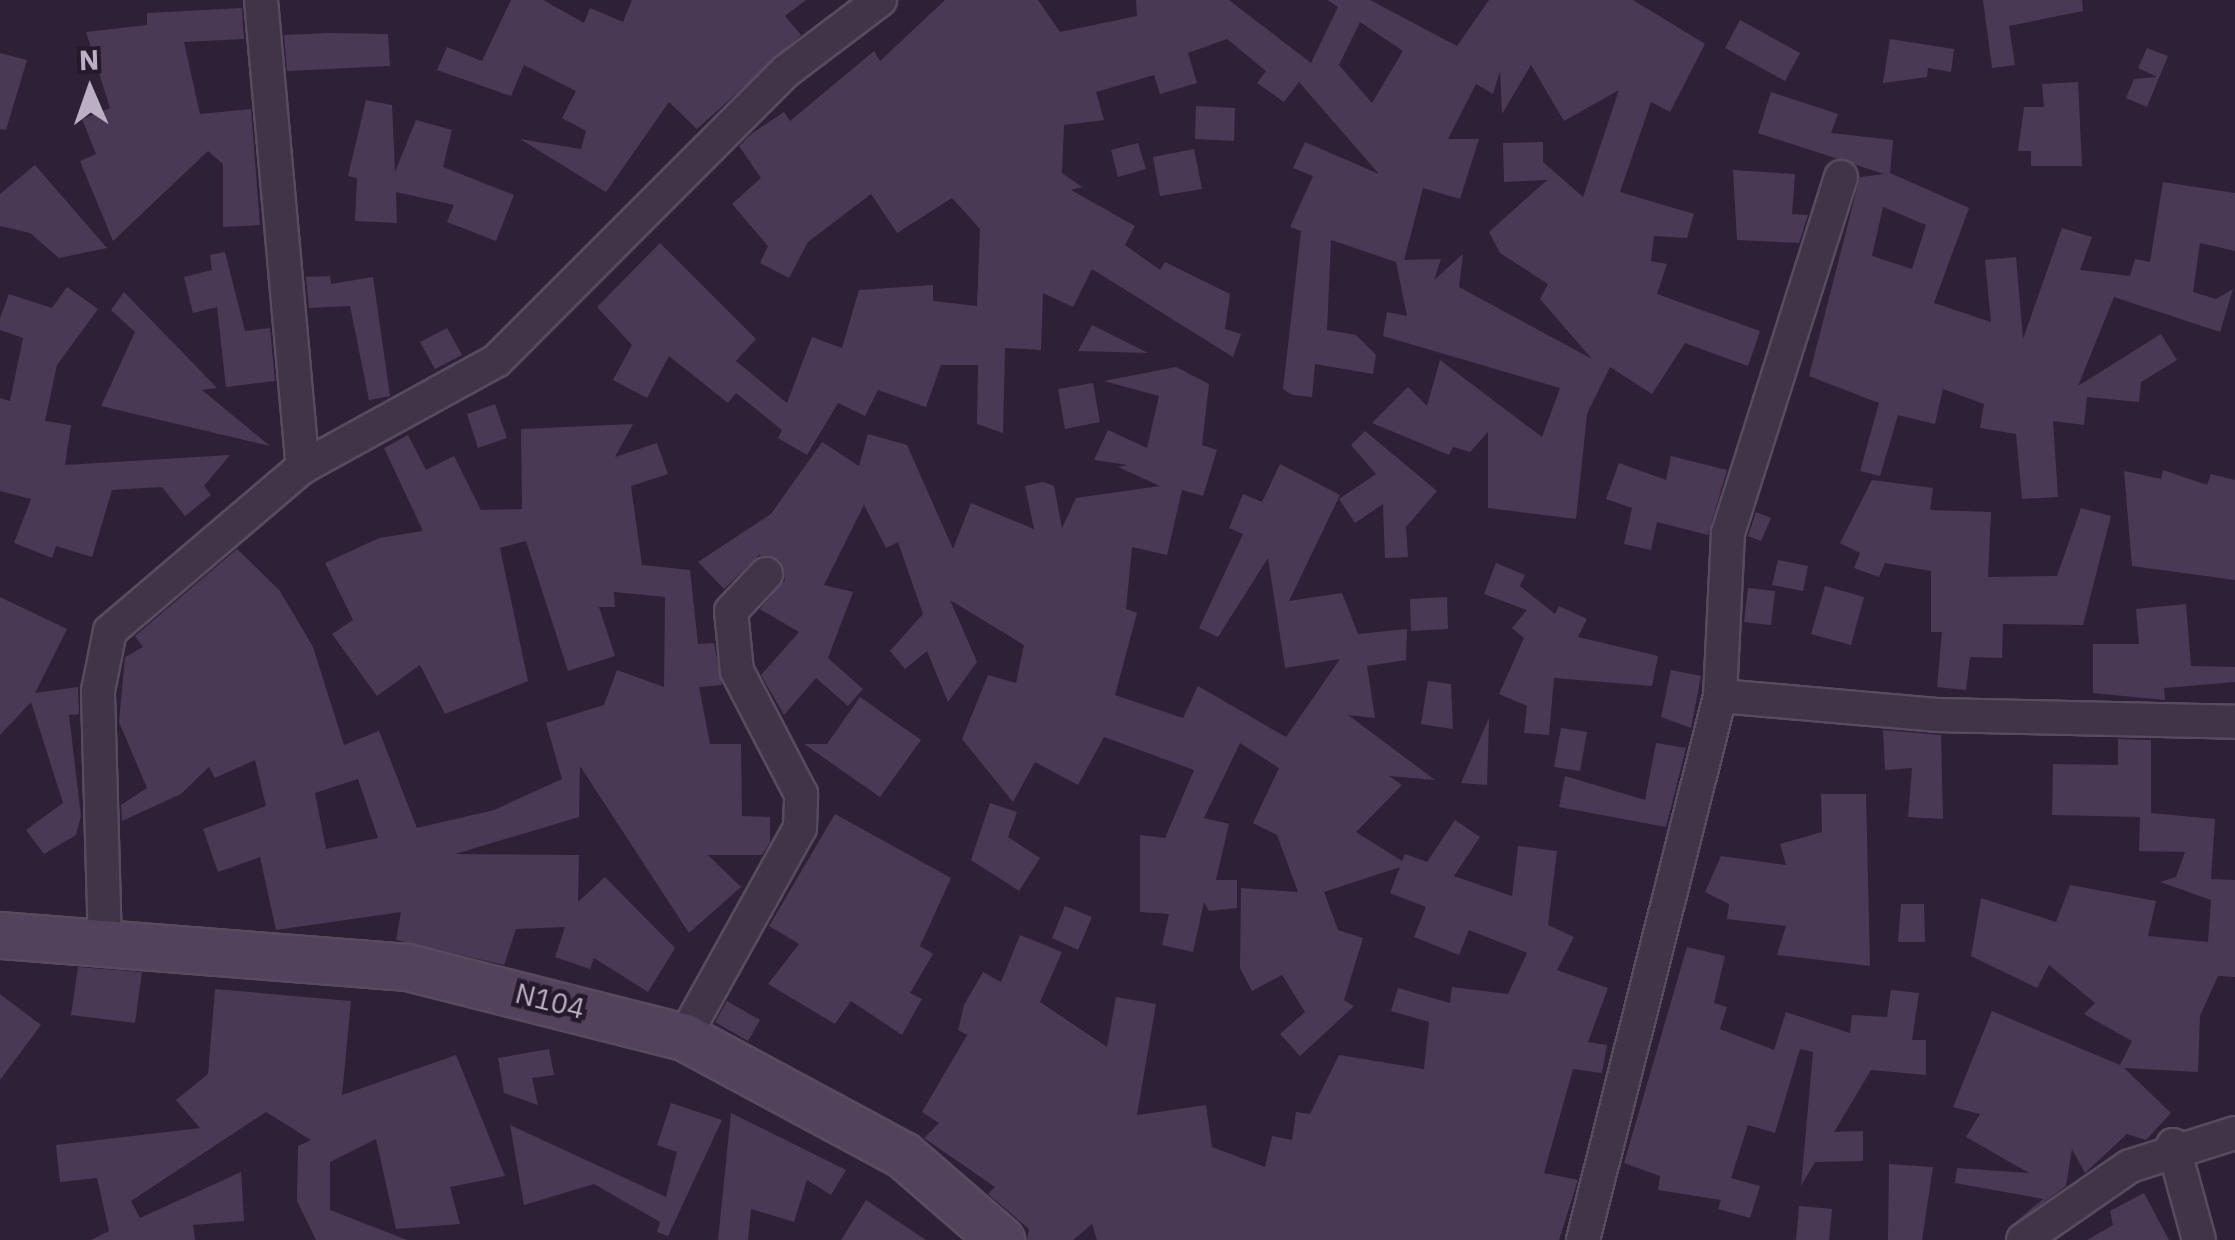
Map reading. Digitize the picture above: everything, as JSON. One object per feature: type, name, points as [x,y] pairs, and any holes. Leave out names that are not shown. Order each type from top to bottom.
[{"type":"street","points":[[260,0],[303,467]]},
{"type":"street","points":[[104,945],[98,691],[110,631],[303,467],[496,360],[786,71],[880,0]]},
{"type":"street","points":[[1583,1240],[1720,696],[1728,533],[1841,177]]},
{"type":"street","points":[[684,1036],[800,828],[801,794],[736,670],[731,611],[766,574]]},
{"type":"street","points":[[1720,696],[1936,714],[2235,722]]},
{"type":"street","name":"N104","points":[[12,934],[104,945],[407,966],[684,1036],[903,1155],[1001,1240]]},
{"type":"street","points":[[2023,1240],[2173,1146],[2235,1133]]},
{"type":"street","points":[[2173,1146],[2200,1240]]},
{"type":"building","points":[[511,0],[543,0],[584,23],[590,8],[623,22],[632,0],[806,0],[785,16],[801,35],[697,129],[669,102],[606,192],[520,139],[581,149],[586,131],[562,118],[576,91],[524,65],[511,96],[437,70],[447,47],[482,61]]},
{"type":"building","points":[[945,0],[1038,0],[1060,32],[1137,16],[1136,0],[1229,0],[1311,63],[1338,7],[1327,0],[1370,0],[1457,46],[1489,0],[1633,0],[1705,44],[1670,112],[1651,102],[1620,192],[1694,214],[1687,238],[1654,236],[1651,261],[1667,264],[1657,294],[1760,331],[1748,366],[1685,343],[1652,394],[1610,367],[1587,414],[1576,519],[1488,508],[1488,432],[1470,452],[1453,447],[1449,455],[1372,423],[1408,387],[1427,406],[1440,360],[1542,437],[1560,388],[1383,336],[1387,312],[1407,316],[1396,262],[1331,240],[1327,330],[1356,335],[1376,355],[1373,374],[1315,364],[1312,397],[1293,395],[1283,389],[1301,231],[1290,227],[1313,176],[1293,168],[1305,142],[1379,174],[1299,82],[1284,102],[1257,83],[1266,71],[1227,39],[1188,53],[1197,83],[1160,94],[1154,75],[1096,92],[1104,120],[1064,125],[1062,173],[1082,187],[1071,190],[1135,226],[1125,245],[1160,270],[1165,262],[1230,294],[1225,329],[1241,334],[1233,357],[1092,269],[1073,307],[1043,293],[1041,350],[1005,348],[1003,433],[977,424],[978,365],[941,365],[926,407],[878,390],[865,416],[838,403],[807,455],[778,438],[782,430],[736,393],[728,403],[669,356],[647,398],[613,380],[632,345],[597,307],[660,243],[756,339],[736,361],[787,403],[812,337],[842,348],[859,290],[933,285],[933,301],[977,306],[980,229],[952,198],[897,233],[871,194],[808,242],[789,278],[760,263],[768,246],[732,204],[761,178],[739,146],[751,134],[784,112],[790,121],[874,51],[880,61]],"holes":[[[1360,22],[1403,51],[1372,103],[1339,65]],[[1531,65],[1564,121],[1619,90],[1583,197],[1543,162],[1543,142],[1503,143],[1504,182],[1547,180],[1489,232],[1500,253],[1548,284],[1540,299],[1592,359],[1459,287],[1463,254],[1434,280],[1441,259],[1404,260],[1423,188],[1460,199],[1479,139],[1448,139],[1476,84],[1493,94],[1500,71],[1502,114]]]},
{"type":"building","points":[[1983,0],[2082,0],[2083,11],[2009,26],[2015,65],[1992,68]]},
{"type":"building","points":[[242,8],[244,39],[184,42],[200,114],[251,109],[260,225],[223,227],[223,164],[208,151],[113,241],[80,161],[96,154],[82,119],[110,108],[86,32],[147,25],[147,13]]},
{"type":"building","points":[[1740,20],[1800,53],[1785,81],[1725,48]]},
{"type":"building","points":[[388,34],[390,66],[287,71],[284,35]]},
{"type":"building","points":[[1890,39],[1954,49],[1951,72],[1928,68],[1927,77],[1883,83]]},
{"type":"building","points":[[2147,48],[2168,56],[2147,107],[2126,98],[2134,79],[2157,77],[2138,68]]},
{"type":"building","points":[[0,53],[27,60],[6,130],[0,129]]},
{"type":"building","points":[[2078,82],[2082,166],[2031,166],[2031,151],[2018,151],[2024,107],[2044,107],[2042,84]]},
{"type":"building","points":[[1771,92],[1838,114],[1831,133],[1893,140],[1890,173],[1969,208],[1934,303],[1991,322],[1985,260],[2016,257],[2023,339],[2062,228],[2092,237],[2080,270],[2130,276],[2135,259],[2150,262],[2163,182],[2235,193],[2235,251],[2200,243],[2193,292],[2216,299],[2233,289],[2220,332],[2114,297],[2078,386],[2161,334],[2177,360],[2141,382],[2139,402],[2087,397],[2084,425],[2053,421],[2058,497],[2022,499],[2016,434],[1980,428],[1984,404],[1943,389],[1935,424],[1898,415],[1880,476],[1860,471],[1879,403],[1809,376],[1860,177],[1884,174],[1758,133]],"holes":[[[1883,207],[1926,225],[1912,269],[1872,256]]]},
{"type":"building","points":[[366,100],[392,105],[395,172],[416,120],[452,130],[443,167],[514,195],[496,241],[447,222],[454,205],[396,192],[397,223],[355,221],[357,178],[348,176]]},
{"type":"building","points":[[1196,106],[1235,108],[1234,141],[1195,139]]},
{"type":"building","points":[[1138,143],[1146,169],[1118,177],[1111,150]]},
{"type":"building","points":[[1194,149],[1202,189],[1160,196],[1153,157]]},
{"type":"building","points":[[35,165],[107,248],[59,258],[30,233],[0,226],[0,194]]},
{"type":"building","points":[[1733,170],[1795,174],[1792,214],[1808,215],[1799,243],[1737,240]]},
{"type":"building","points":[[225,252],[245,331],[270,328],[275,381],[226,387],[217,307],[193,313],[184,277],[212,270],[210,255]]},
{"type":"building","points":[[330,276],[331,284],[373,277],[390,396],[369,400],[350,306],[309,308],[306,277]]},
{"type":"building","points":[[67,287],[98,309],[57,365],[45,421],[71,425],[65,465],[230,455],[204,486],[211,495],[185,516],[162,487],[112,490],[92,557],[56,546],[52,558],[14,543],[31,499],[0,491],[0,398],[10,401],[23,338],[0,330],[0,318],[9,294],[52,308]]},
{"type":"building","points":[[124,292],[217,388],[202,390],[270,446],[101,406],[135,332],[111,310]]},
{"type":"building","points":[[1092,325],[1148,353],[1078,351]]},
{"type":"building","points":[[447,328],[462,355],[435,369],[420,342]]},
{"type":"building","points":[[1176,367],[1209,384],[1202,445],[1217,450],[1203,496],[1182,490],[1167,555],[1132,547],[1126,609],[1137,613],[1115,695],[1183,718],[1198,686],[1286,737],[1340,659],[1285,668],[1268,558],[1218,637],[1199,628],[1243,534],[1229,528],[1243,494],[1262,502],[1280,464],[1340,495],[1289,601],[1342,593],[1358,634],[1407,629],[1406,660],[1367,666],[1375,718],[1348,715],[1435,780],[1389,776],[1402,785],[1356,832],[1402,861],[1405,854],[1427,862],[1455,820],[1480,837],[1454,876],[1512,896],[1518,846],[1557,851],[1548,925],[1574,937],[1557,970],[1608,988],[1588,1042],[1607,1045],[1602,1073],[1573,1069],[1544,1173],[1578,1180],[1559,1240],[1097,1240],[1092,1224],[1073,1240],[1027,1240],[1029,1229],[988,1194],[995,1187],[924,1138],[939,1123],[922,1112],[967,1035],[958,1030],[964,1005],[983,972],[1001,982],[1020,935],[1062,952],[1040,1002],[1107,1047],[1116,997],[1156,1004],[1137,1115],[1206,1105],[1212,1147],[1265,1167],[1272,1136],[1292,1140],[1296,1112],[1310,1114],[1339,1055],[1424,1069],[1429,1022],[1391,1011],[1398,988],[1450,1003],[1452,987],[1508,994],[1527,953],[1469,930],[1459,955],[1414,937],[1426,907],[1390,893],[1400,867],[1324,892],[1338,930],[1363,938],[1344,1000],[1354,1006],[1300,1056],[1280,1034],[1305,1012],[1282,975],[1252,991],[1240,968],[1241,888],[1298,892],[1277,835],[1253,823],[1279,768],[1240,743],[1204,818],[1229,824],[1216,880],[1237,880],[1237,908],[1209,911],[1204,902],[1193,952],[1162,945],[1169,914],[1140,912],[1140,835],[1165,838],[1194,770],[1104,737],[1078,785],[1035,762],[1013,802],[962,739],[988,675],[1016,683],[1024,645],[950,600],[977,662],[948,702],[927,651],[905,669],[890,651],[923,614],[898,542],[886,548],[864,505],[824,585],[853,592],[828,658],[863,689],[848,706],[816,678],[784,715],[761,675],[799,632],[760,609],[785,580],[780,560],[759,555],[724,589],[698,562],[771,514],[822,442],[859,466],[868,434],[907,445],[953,549],[971,503],[1034,529],[1025,486],[1043,482],[1054,486],[1062,528],[1076,498],[1160,486],[1118,467],[1128,465],[1094,460],[1108,430],[1147,448],[1159,396],[1104,381]]},
{"type":"building","points":[[1093,383],[1100,422],[1065,429],[1058,389]]},
{"type":"building","points":[[495,404],[507,438],[478,448],[467,414]]},
{"type":"building","points":[[633,424],[615,457],[657,443],[668,474],[631,486],[642,565],[690,570],[698,644],[714,643],[722,685],[699,687],[710,744],[741,744],[742,816],[770,817],[770,842],[762,855],[708,855],[741,887],[689,933],[580,766],[579,817],[455,854],[579,855],[578,902],[605,877],[675,948],[648,992],[594,958],[590,969],[555,957],[565,927],[516,929],[504,965],[396,940],[401,912],[276,930],[260,857],[218,872],[203,829],[266,806],[255,760],[215,778],[209,767],[181,794],[122,821],[121,805],[147,788],[119,722],[125,657],[143,647],[135,636],[237,549],[280,591],[313,647],[344,745],[379,731],[417,828],[494,810],[562,779],[546,723],[604,705],[617,670],[664,687],[665,597],[614,592],[615,607],[599,607],[615,656],[568,671],[526,541],[500,548],[528,681],[445,714],[420,665],[377,696],[332,634],[353,620],[325,563],[379,538],[423,531],[384,448],[408,435],[426,470],[454,456],[481,510],[522,509],[521,429]],"holes":[[[358,779],[378,838],[326,849],[315,793]]]},
{"type":"building","points":[[1365,431],[1437,491],[1406,527],[1408,557],[1385,558],[1383,504],[1355,523],[1339,499],[1376,474],[1351,445]]},
{"type":"building","points":[[1671,456],[1727,470],[1708,535],[1657,522],[1651,550],[1624,544],[1632,508],[1606,499],[1619,463],[1666,480]]},
{"type":"building","points":[[2163,470],[2207,485],[2211,474],[2235,480],[2235,580],[2132,566],[2124,471],[2161,479]]},
{"type":"building","points":[[1872,480],[1933,488],[1930,510],[1991,512],[1988,577],[2057,576],[2081,508],[2111,516],[2083,625],[2003,624],[2002,658],[1970,657],[1966,690],[1937,687],[1942,632],[1931,632],[1931,571],[1885,563],[1879,577],[1854,568],[1860,553],[1840,543]]},
{"type":"building","points":[[1756,512],[1771,518],[1761,541],[1748,536]]},
{"type":"building","points":[[1778,560],[1808,566],[1803,591],[1772,585]]},
{"type":"building","points":[[1496,563],[1525,575],[1520,586],[1555,614],[1559,606],[1587,619],[1578,637],[1658,656],[1652,686],[1554,678],[1549,735],[1524,733],[1527,706],[1499,694],[1524,638],[1512,628],[1527,610],[1484,594]]},
{"type":"building","points":[[1825,586],[1864,597],[1851,645],[1811,634]]},
{"type":"building","points":[[1748,588],[1775,591],[1771,625],[1744,622]]},
{"type":"building","points":[[0,597],[67,629],[35,693],[78,687],[79,714],[69,715],[81,816],[76,835],[44,854],[26,830],[63,803],[31,702],[0,735]]},
{"type":"building","points":[[1447,597],[1448,629],[1411,631],[1410,599]]},
{"type":"building","points":[[2186,604],[2191,666],[2235,667],[2235,682],[2164,688],[2165,700],[2093,693],[2093,644],[2139,644],[2136,609]]},
{"type":"building","points":[[1671,670],[1701,676],[1691,728],[1661,717]]},
{"type":"building","points":[[1428,681],[1451,684],[1453,729],[1421,724]]},
{"type":"building","points":[[860,697],[921,740],[880,797],[804,744],[827,744]]},
{"type":"building","points":[[1489,718],[1487,785],[1461,783]]},
{"type":"building","points":[[1561,728],[1587,732],[1580,771],[1554,767]]},
{"type":"building","points":[[1883,730],[1941,735],[1943,819],[1908,817],[1912,768],[1885,770]]},
{"type":"building","points":[[2118,739],[2151,740],[2151,813],[2215,819],[2211,879],[2235,880],[2235,977],[2218,976],[2200,1016],[2198,1072],[2124,1068],[2171,1113],[2146,1140],[2127,1134],[2085,1173],[2072,1149],[2066,1186],[2007,1229],[2043,1199],[1955,1183],[1957,1168],[2029,1173],[1966,1137],[1980,1114],[1953,1107],[1992,1011],[2120,1065],[2132,1041],[2084,1014],[2095,1003],[2049,965],[2037,988],[1971,956],[1981,898],[2056,922],[2070,885],[2156,901],[2148,936],[2208,942],[2211,900],[2160,882],[2176,877],[2185,852],[2139,851],[2140,817],[2052,815],[2053,764],[2118,765]]},
{"type":"building","points":[[1656,743],[1686,748],[1666,827],[1559,807],[1565,776],[1645,800]]},
{"type":"building","points":[[1821,794],[1866,794],[1870,966],[1777,955],[1786,926],[1727,919],[1729,904],[1705,892],[1721,856],[1786,865],[1780,844],[1822,832]]},
{"type":"building","points":[[990,803],[1017,812],[1008,837],[1040,858],[1019,891],[971,860]]},
{"type":"building","points":[[835,814],[951,878],[920,946],[933,954],[910,993],[922,999],[902,1035],[851,1001],[835,1024],[768,984],[799,944],[769,926]]},
{"type":"building","points":[[1901,904],[1924,904],[1925,942],[1898,942]]},
{"type":"building","points":[[1065,906],[1092,917],[1078,950],[1052,938]]},
{"type":"building","points":[[1687,947],[1725,956],[1714,1003],[1727,1007],[1720,1029],[1774,1050],[1786,1012],[1850,1033],[1852,1015],[1887,1017],[1891,990],[1919,993],[1912,1040],[1926,1040],[1926,1075],[1871,1070],[1834,1132],[1863,1131],[1863,1161],[1815,1162],[1801,1186],[1813,1052],[1800,1049],[1775,1133],[1748,1125],[1731,1178],[1760,1186],[1750,1218],[1718,1209],[1721,1200],[1658,1190],[1660,1176],[1624,1163]]},
{"type":"building","points":[[78,967],[142,972],[135,1023],[71,1015]]},
{"type":"building","points":[[215,989],[351,1001],[342,1095],[456,1055],[505,1176],[450,1187],[460,1224],[396,1229],[376,1139],[330,1162],[330,1210],[407,1240],[316,1240],[297,1201],[298,1146],[311,1140],[266,1112],[131,1201],[140,1218],[241,1172],[244,1221],[193,1225],[195,1240],[91,1240],[109,1231],[97,1178],[60,1182],[56,1145],[200,1128],[176,1100],[208,1074]]},
{"type":"building","points":[[0,994],[41,1025],[0,1080]]},
{"type":"building","points":[[727,1001],[760,1020],[748,1041],[715,1022]]},
{"type":"building","points":[[549,1049],[554,1075],[532,1078],[538,1105],[504,1093],[498,1058]]},
{"type":"building","points":[[671,1103],[722,1120],[668,1236],[657,1232],[660,1222],[594,1184],[524,1205],[510,1125],[666,1197],[677,1152],[657,1145]]},
{"type":"building","points":[[731,1113],[846,1170],[831,1195],[807,1180],[794,1222],[751,1209],[748,1240],[718,1240]]},
{"type":"building","points":[[1889,1164],[1933,1167],[1922,1240],[1888,1240]]},
{"type":"building","points":[[2144,1193],[2169,1240],[2087,1240],[2113,1225],[2110,1211]]},
{"type":"building","points":[[866,1200],[926,1240],[841,1240]]},
{"type":"building","points":[[1799,1206],[1832,1209],[1829,1240],[1796,1240]]}]
